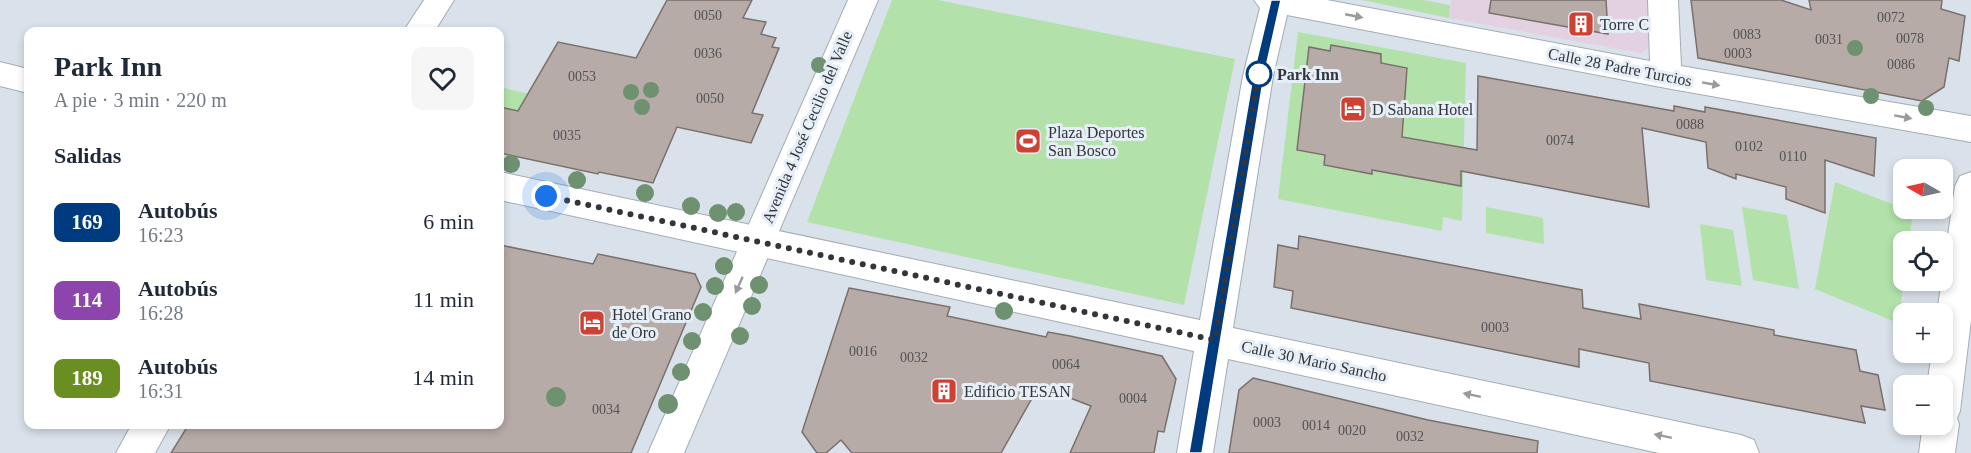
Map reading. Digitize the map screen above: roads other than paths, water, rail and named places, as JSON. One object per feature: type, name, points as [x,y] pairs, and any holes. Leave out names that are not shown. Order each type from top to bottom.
[{"type":"street","points":[[421,27],[439,0]]},
{"type":"street","name":"Avenida 4 José Cecilio del Valle","points":[[666,453],[863,0]]},
{"type":"street","points":[[1195,453],[1258,76],[1274,0]]},
{"type":"street","name":"Calle 28 Padre Turcios","points":[[1274,0],[1666,76],[1971,129]]},
{"type":"street","points":[[1663,0],[1666,76]]},
{"type":"street","points":[[0,74],[24,80]]},
{"type":"street","points":[[1947,375],[1971,186]]},
{"type":"street","name":"Calle 30 Mario Sancho","points":[[504,187],[1741,453]]},
{"type":"street","points":[[134,453],[150,429]]},
{"type":"street","points":[[1937,453],[1939,435]]},
{"type":"place","name":"Torre C","points":[[1581,24]]},
{"type":"place","name":"Park Inn","points":[[1259,74]]},
{"type":"place","name":"D Sabana Hotel","points":[[1353,109]]},
{"type":"place","name":"Plaza Deportes San Bosco","points":[[1028,141]]},
{"type":"place","name":"Hotel Grano de Oro","points":[[592,323]]},
{"type":"place","name":"Edificio TESAN","points":[[944,391]]}]
